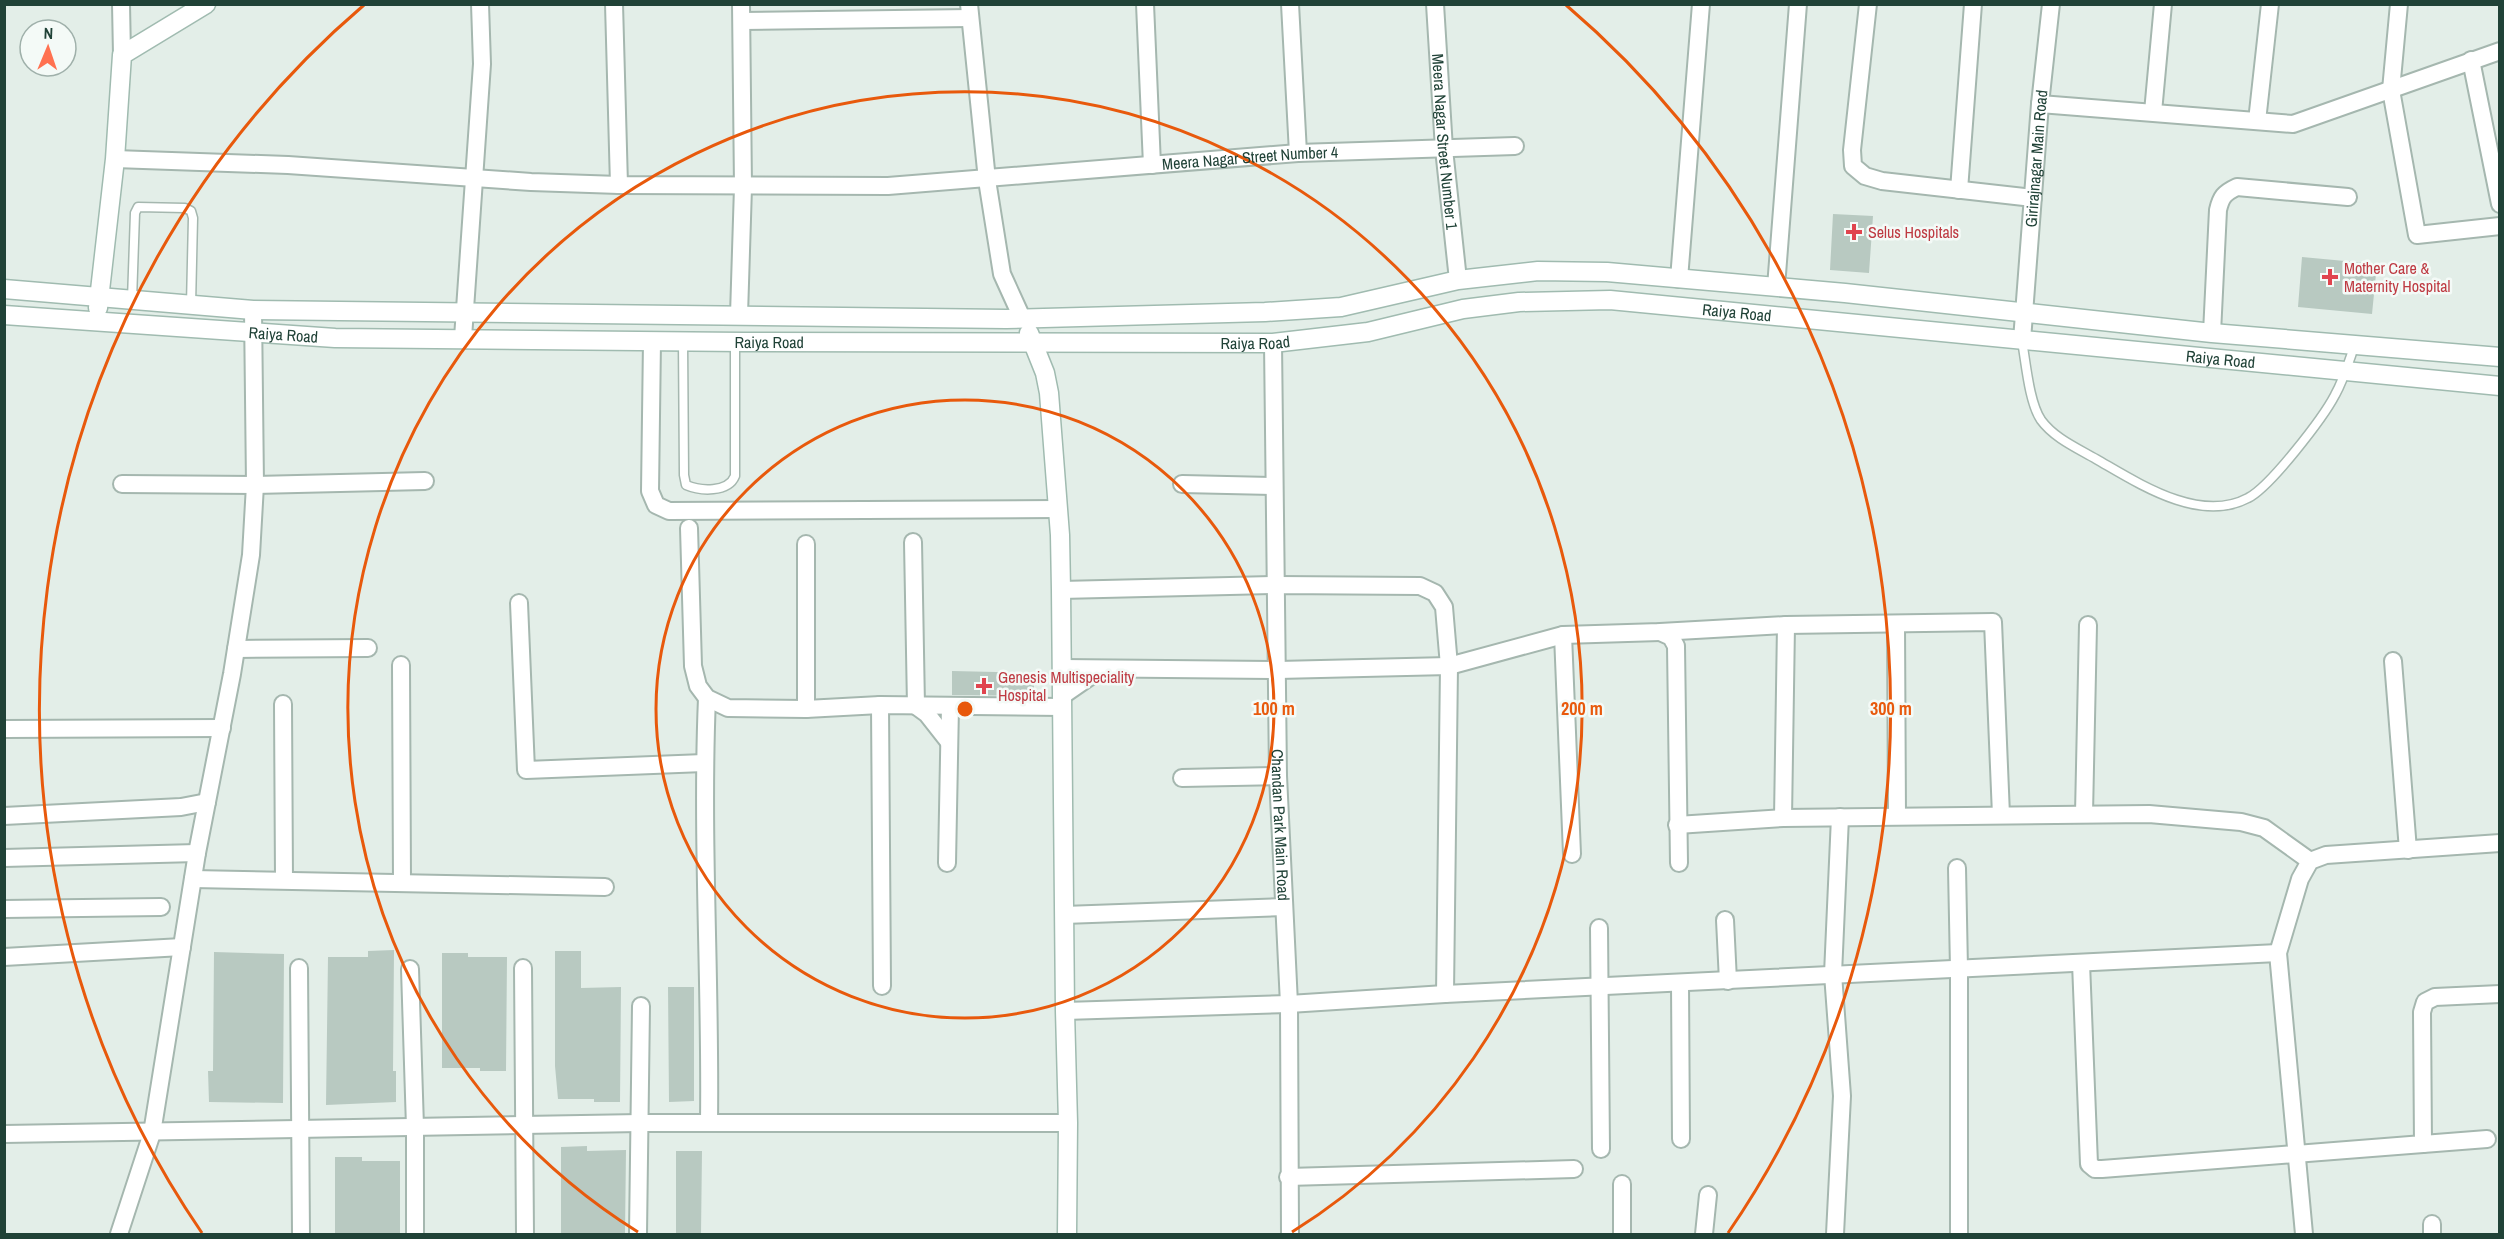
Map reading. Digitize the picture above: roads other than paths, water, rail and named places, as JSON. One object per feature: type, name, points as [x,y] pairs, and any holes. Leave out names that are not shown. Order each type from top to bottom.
[{"type":"street","points":[[96,322],[115,159],[122,55],[121,4]]},
{"type":"street","points":[[122,55],[206,4]]},
{"type":"street","points":[[463,338],[482,64],[480,4]]},
{"type":"street","points":[[614,4],[619,186]]},
{"type":"street","points":[[1145,4],[1152,165]]},
{"type":"street","points":[[1290,4],[1298,153]]},
{"type":"street","name":"Meera Nagar Street Number 1","points":[[1435,4],[1444,149],[1458,280]]},
{"type":"street","points":[[1678,279],[1701,4]]},
{"type":"street","points":[[1776,287],[1798,4]]},
{"type":"street","points":[[1868,4],[1852,150],[1853,166],[1865,176],[1882,181],[2032,198]]},
{"type":"street","points":[[1959,190],[1973,4]]},
{"type":"street","name":"Girirajnagar Main Road","points":[[2022,340],[2040,104],[2051,4]]},
{"type":"street","points":[[2153,112],[2163,4]]},
{"type":"street","points":[[2257,121],[2270,4]]},
{"type":"street","points":[[2399,4],[2391,90],[2417,235],[2499,226]]},
{"type":"street","points":[[739,315],[743,187],[742,13],[970,11],[987,180],[1002,274],[1034,343],[1045,373],[1058,510],[1068,1123],[1067,1234]]},
{"type":"street","points":[[2040,104],[2293,124],[2499,51]]},
{"type":"street","points":[[2471,60],[2499,204]]},
{"type":"street","name":"Meera Nagar Street Number 4","points":[[115,159],[288,165],[619,186],[888,186],[987,180],[1298,153],[1515,146]]},
{"type":"street","points":[[2212,333],[2218,210],[2220,199],[2226,192],[2236,187],[2348,197]]},
{"type":"street","name":"Raiya Road","points":[[4,289],[253,310],[1022,318],[1264,312],[1341,307],[1458,280],[1538,271],[1607,272],[1776,287],[2212,333],[2499,357]]},
{"type":"street","points":[[1458,280],[1463,309]]},
{"type":"street","name":"Raiya Road","points":[[4,315],[335,338],[735,342],[1273,343],[1368,332],[1463,309],[1519,302],[1610,300],[2499,386]]},
{"type":"street","points":[[118,1234],[152,1133],[197,853],[222,728],[251,555],[255,485],[253,310]]},
{"type":"street","points":[[652,341],[650,491],[656,505],[669,511],[1058,510]]},
{"type":"street","name":"Chandan Park Main Road","points":[[1273,343],[1278,776],[1289,1004],[1290,1234]]},
{"type":"street","points":[[122,484],[255,485],[425,481]]},
{"type":"street","points":[[1182,484],[1274,486]]},
{"type":"street","points":[[689,528],[693,666],[698,686],[707,698],[728,708],[950,706],[1062,701],[1101,669]]},
{"type":"street","points":[[913,542],[916,706]]},
{"type":"street","points":[[806,544],[806,708]]},
{"type":"street","points":[[1061,590],[1277,585],[1420,586],[1435,593],[1444,607],[1449,666],[1445,994]]},
{"type":"street","points":[[519,603],[526,770],[704,763]]},
{"type":"street","points":[[1062,668],[1278,670],[1449,666],[1563,635],[1786,625],[1993,622],[2001,815]]},
{"type":"street","points":[[1896,624],[1897,816]]},
{"type":"street","points":[[1783,818],[1786,625]]},
{"type":"street","points":[[2084,814],[2088,625]]},
{"type":"street","points":[[1660,632],[1671,637],[1676,646],[1679,863]]},
{"type":"street","points":[[1563,635],[1572,854]]},
{"type":"street","points":[[236,649],[368,648]]},
{"type":"street","points":[[2393,661],[2408,850]]},
{"type":"street","points":[[401,665],[402,882]]},
{"type":"street","points":[[707,698],[704,763],[710,1042],[709,1123]]},
{"type":"street","points":[[283,704],[284,880]]},
{"type":"street","points":[[880,705],[882,986]]},
{"type":"street","points":[[916,706],[927,714],[949,742]]},
{"type":"street","points":[[947,863],[950,706]]},
{"type":"street","points":[[4,729],[222,728]]},
{"type":"street","points":[[1182,778],[1278,776]]},
{"type":"street","points":[[4,816],[181,807],[207,802]]},
{"type":"street","points":[[1677,825],[1783,818],[2149,814],[2241,822],[2264,828],[2310,861]]},
{"type":"street","points":[[1835,1234],[1842,1096],[1833,974],[1840,817]]},
{"type":"street","points":[[2304,1234],[2278,953],[2300,879],[2310,861],[2326,855],[2499,843]]},
{"type":"street","points":[[4,858],[197,853]]},
{"type":"street","points":[[1957,868],[1959,1234]]},
{"type":"street","points":[[193,879],[605,888]]},
{"type":"street","points":[[4,909],[161,907]]},
{"type":"street","points":[[1064,915],[1284,907]]},
{"type":"street","points":[[1725,920],[1728,981]]},
{"type":"street","points":[[1599,928],[1601,1149]]},
{"type":"street","points":[[4,957],[182,947]]},
{"type":"street","points":[[1065,1011],[1289,1004],[1445,994],[2278,953]]},
{"type":"street","points":[[2081,963],[2090,1164],[2095,1169],[2487,1139]]},
{"type":"street","points":[[299,968],[301,1234]]},
{"type":"street","points":[[523,968],[525,1234]]},
{"type":"street","points":[[410,969],[415,1127],[415,1234]]},
{"type":"street","points":[[1680,983],[1681,1139]]},
{"type":"street","points":[[2423,1144],[2422,1012],[2425,1002],[2435,997],[2499,994]]},
{"type":"street","points":[[638,1234],[641,1006]]},
{"type":"street","points":[[4,1134],[640,1123],[1068,1123]]},
{"type":"street","points":[[1288,1177],[1574,1169]]},
{"type":"street","points":[[1622,1184],[1622,1234]]},
{"type":"street","points":[[1704,1234],[1708,1195]]},
{"type":"lane","points":[[132,300],[135,213],[138,207],[185,208],[191,211],[193,218],[190,305]]},
{"type":"lane","points":[[2022,340],[2035,408],[2041,420],[2056,436],[2153,492],[2212,507],[2233,505],[2250,497],[2267,484],[2330,405],[2355,344]]},
{"type":"lane","points":[[683,341],[684,475],[686,485],[693,488],[725,488],[732,483],[735,476],[735,342]]},
{"type":"place","name":"Selus Hospitals","points":[[1854,232]]},
{"type":"place","name":"Mother Care & Maternity Hospital","points":[[2330,277]]},
{"type":"place","name":"Genesis Multispeciality Hospital","points":[[984,686]]}]
